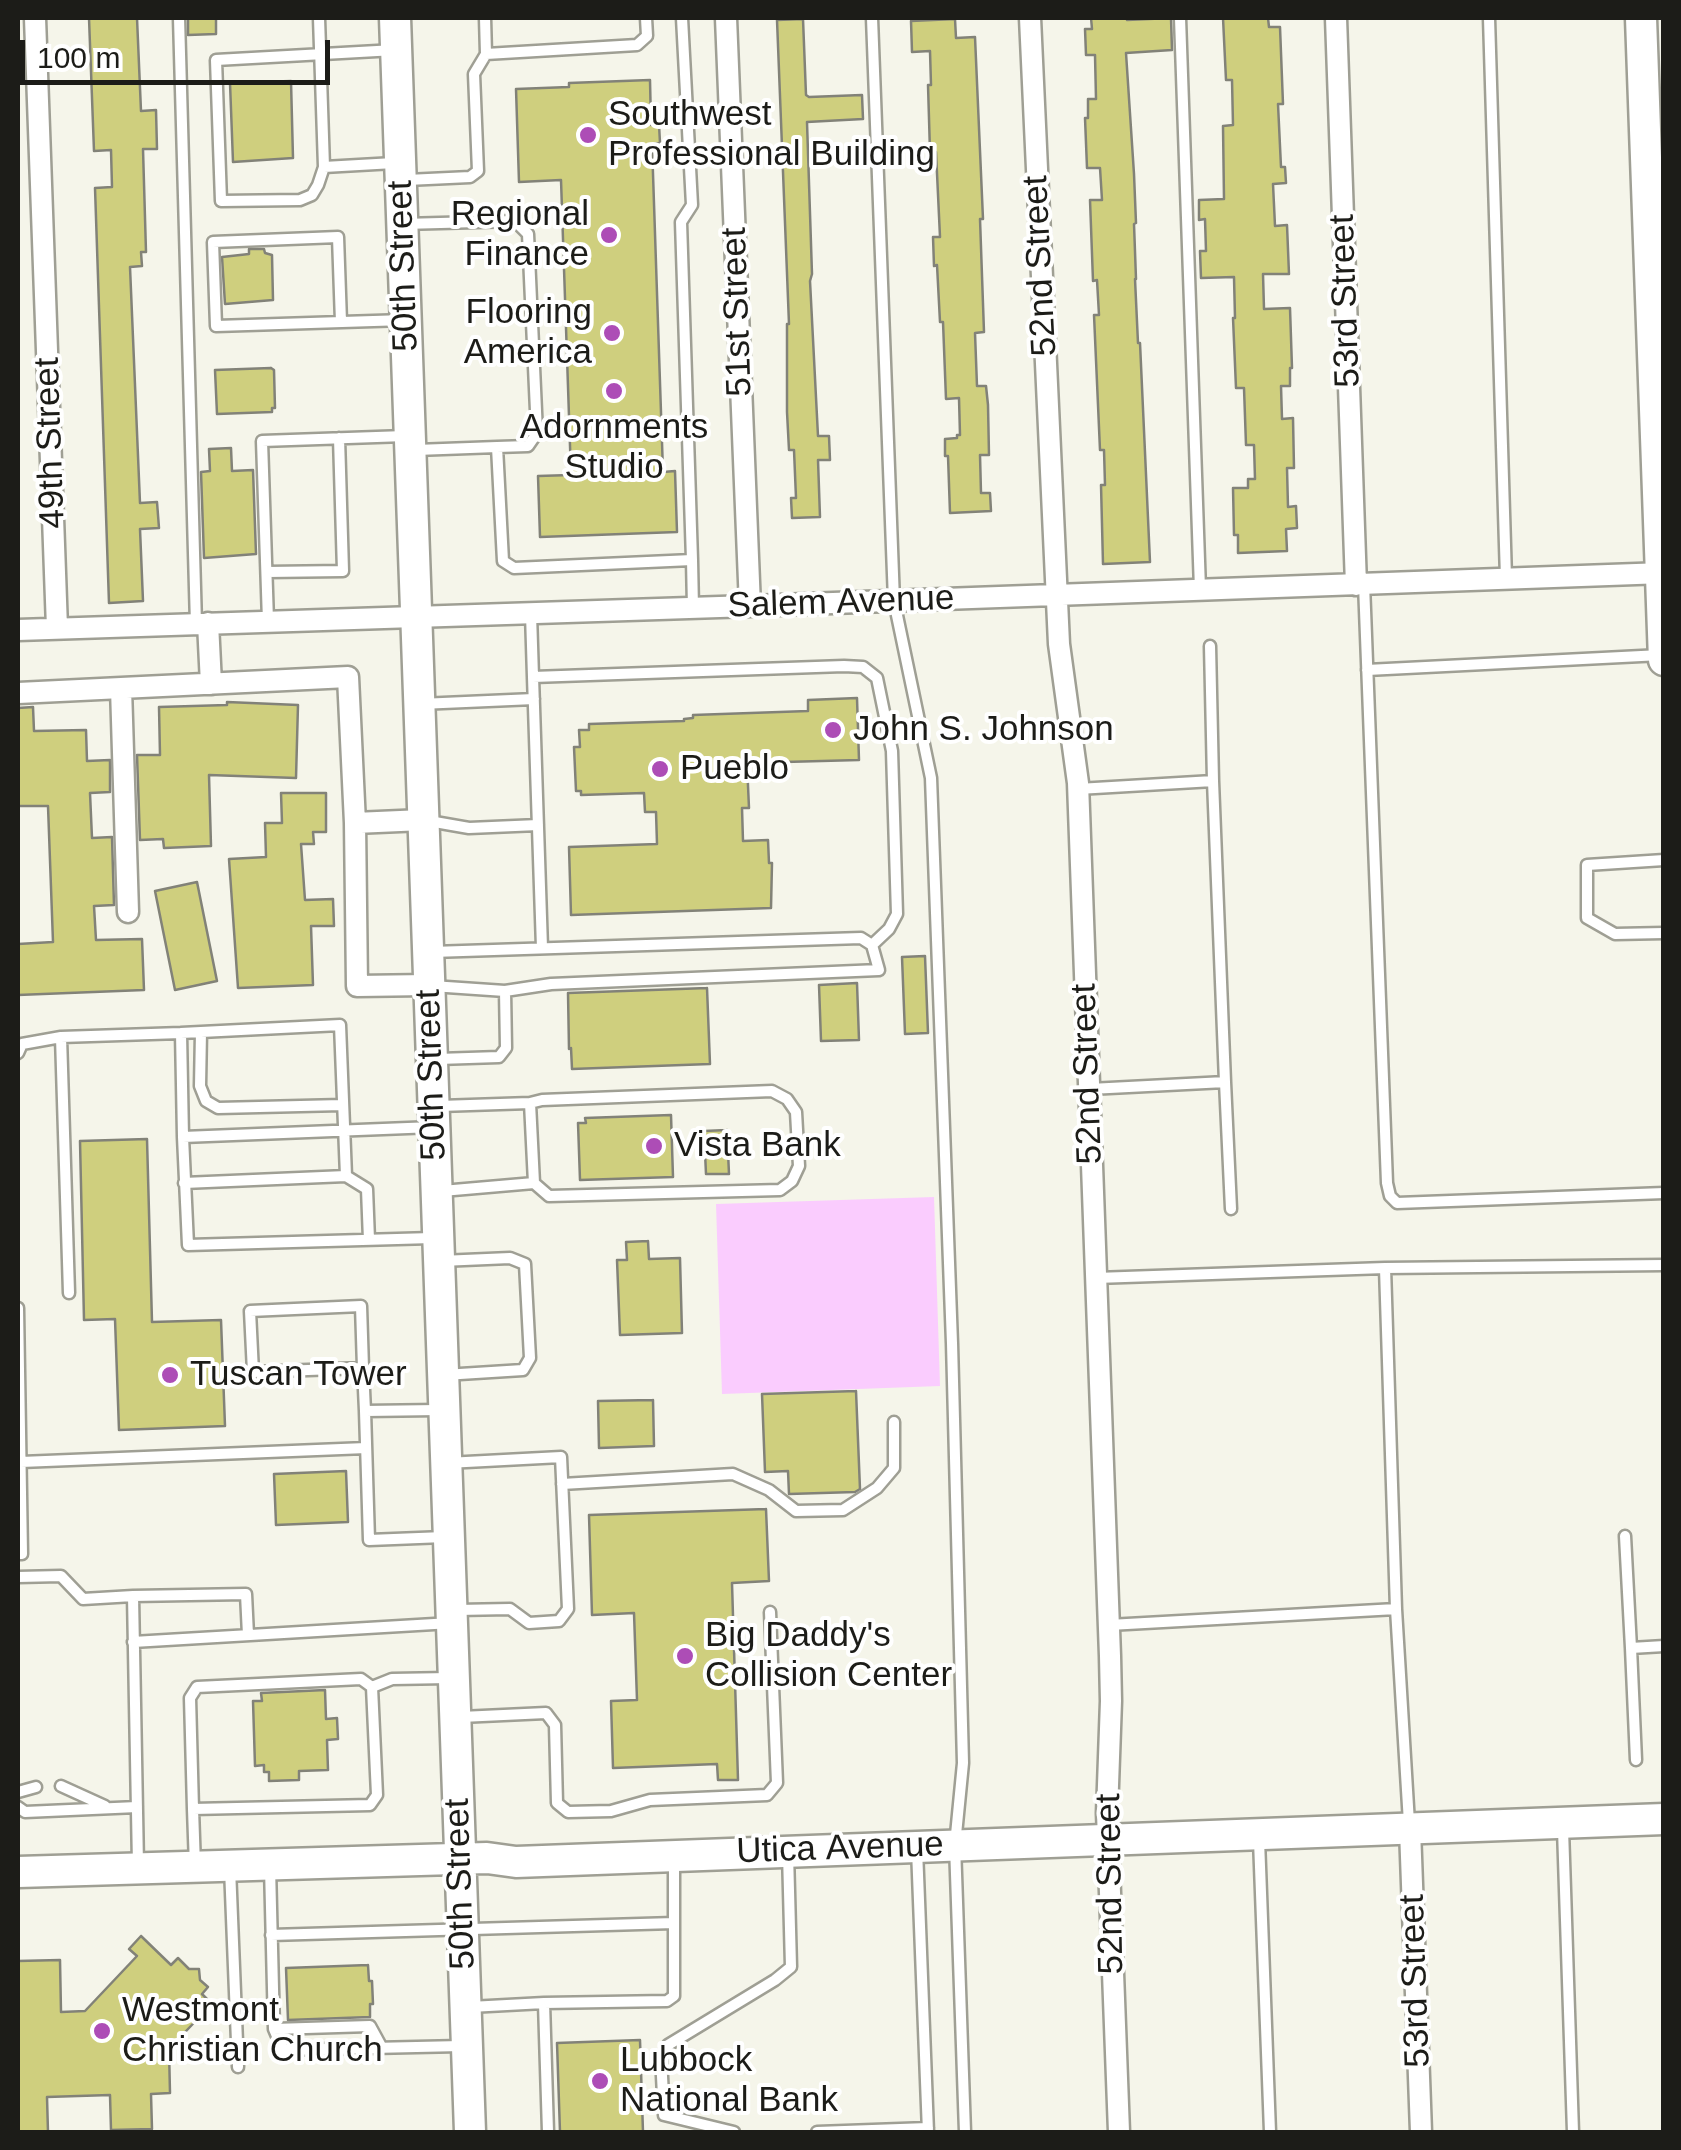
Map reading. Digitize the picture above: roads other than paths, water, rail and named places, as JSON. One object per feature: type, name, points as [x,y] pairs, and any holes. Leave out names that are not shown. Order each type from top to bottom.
[{"type":"street","name":"49th Street","points":[[35,18],[57,628]]},
{"type":"street","name":"50th Street","points":[[395,18],[470,2132]]},
{"type":"street","name":"51st Street","points":[[726,18],[750,606]]},
{"type":"street","name":"52nd Street","points":[[1030,18],[1056,596],[1078,790],[1109,1625],[1107,1813],[1119,2132]]},
{"type":"street","name":"53rd Street","points":[[1336,18],[1360,584]]},
{"type":"street","points":[[1641,18],[1663,658]]},
{"type":"street","name":"Salem Avenue","points":[[18,630],[1662,573]]},
{"type":"street","points":[[202,624],[211,684]]},
{"type":"street","points":[[18,693],[348,678],[357,986],[428,986]]},
{"type":"street","points":[[121,688],[128,912]]},
{"type":"street","points":[[355,823],[424,820]]},
{"type":"street","name":"Utica Avenue","points":[[18,1872],[460,1858],[516,1862],[1664,1820]]},
{"type":"street","name":"53rd Street","points":[[1410,1829],[1422,2132]]},
{"type":"lane","points":[[178,18],[202,624]]},
{"type":"lane","points":[[319,18],[321,54],[324,167],[318,185],[312,195],[300,200],[221,202],[216,60],[321,54],[396,50]]},
{"type":"lane","points":[[324,167],[470,177],[478,171],[474,74],[486,54],[485,18]]},
{"type":"lane","points":[[486,54],[637,45],[647,36],[646,18]]},
{"type":"lane","points":[[682,18],[692,189],[692,206],[680,222],[693,608]]},
{"type":"lane","points":[[872,18],[894,601],[931,778],[963,1763],[955,1845],[965,2132]]},
{"type":"lane","points":[[1180,18],[1200,590]]},
{"type":"lane","points":[[1490,18],[1506,579]]},
{"type":"lane","points":[[268,622],[262,442],[339,438],[528,446],[537,433],[528,234],[515,221],[402,224]]},
{"type":"lane","points":[[341,322],[338,237],[213,242],[216,326],[406,320]]},
{"type":"lane","points":[[267,572],[343,570],[339,438]]},
{"type":"lane","points":[[497,447],[502,561],[514,568],[692,560]]},
{"type":"lane","points":[[1360,584],[1390,1196],[1397,1203],[1664,1193]]},
{"type":"lane","points":[[531,613],[542,948]]},
{"type":"lane","points":[[1210,646],[1212,781],[1231,1209]]},
{"type":"lane","points":[[1367,670],[1663,658]]},
{"type":"lane","points":[[533,677],[864,667],[877,678],[892,750],[897,914],[889,930],[872,945]]},
{"type":"lane","points":[[420,704],[534,699]]},
{"type":"lane","points":[[1078,790],[1212,781]]},
{"type":"lane","points":[[424,820],[469,828],[538,825]]},
{"type":"lane","points":[[1664,860],[1587,865],[1588,918],[1615,934],[1664,933]]},
{"type":"lane","points":[[428,952],[861,938],[872,945],[880,970],[551,984],[505,991],[428,986]]},
{"type":"lane","points":[[432,1060],[499,1057],[506,1048],[505,991]]},
{"type":"lane","points":[[18,1053],[22,1044],[60,1037],[340,1025],[346,1176]]},
{"type":"lane","points":[[200,1032],[200,1086],[206,1101],[218,1108],[342,1105]]},
{"type":"lane","points":[[181,1033],[188,1245],[368,1240],[510,1258],[526,1264],[530,1358],[523,1370],[443,1375]]},
{"type":"lane","points":[[60,1037],[69,1293]]},
{"type":"lane","points":[[1089,1089],[1226,1082]]},
{"type":"lane","points":[[183,1137],[344,1130],[542,1100],[772,1092],[787,1100],[796,1112],[799,1166],[792,1181],[780,1190],[549,1196],[534,1183],[436,1191]]},
{"type":"lane","points":[[530,1103],[534,1183]]},
{"type":"lane","points":[[184,1184],[346,1176],[368,1189],[368,1240]]},
{"type":"lane","points":[[1096,1278],[1385,1268],[1664,1265]]},
{"type":"lane","points":[[1385,1268],[1396,1610],[1410,1829]]},
{"type":"lane","points":[[364,1368],[253,1372],[250,1311],[361,1306],[364,1368],[369,1540],[449,1537]]},
{"type":"lane","points":[[18,1308],[22,1554],[18,1554]]},
{"type":"lane","points":[[365,1411],[444,1410]]},
{"type":"lane","points":[[562,1484],[732,1474],[769,1490],[796,1511],[843,1510],[877,1488],[894,1468],[894,1422]]},
{"type":"lane","points":[[21,1462],[366,1448]]},
{"type":"lane","points":[[134,1642],[248,1636],[510,1609],[529,1622],[559,1622],[568,1608],[560,1457],[446,1463]]},
{"type":"lane","points":[[1626,1536],[1636,1760]]},
{"type":"lane","points":[[18,1576],[61,1576],[82,1599],[246,1594],[248,1636]]},
{"type":"lane","points":[[132,1596],[138,1869]]},
{"type":"lane","points":[[1109,1625],[1396,1610]]},
{"type":"lane","points":[[455,1717],[546,1713],[555,1725],[557,1803],[568,1812],[611,1812],[650,1800],[767,1795],[776,1783],[770,1612]]},
{"type":"lane","points":[[1632,1648],[1664,1646]]},
{"type":"lane","points":[[372,1687],[392,1679],[454,1678]]},
{"type":"lane","points":[[195,1867],[190,1698],[198,1688],[361,1680],[372,1687]]},
{"type":"lane","points":[[193,1809],[370,1804],[377,1796],[372,1687]]},
{"type":"lane","points":[[61,1786],[110,1808]]},
{"type":"lane","points":[[18,1792],[36,1787]]},
{"type":"lane","points":[[18,1806],[24,1812],[137,1807]]},
{"type":"lane","points":[[1562,1823],[1573,2132]]},
{"type":"lane","points":[[1259,1834],[1270,2132]]},
{"type":"lane","points":[[818,2132],[928,2130],[917,1846]]},
{"type":"lane","points":[[734,2132],[664,2115],[662,2057],[668,2045],[791,1967],[788,1850]]},
{"type":"lane","points":[[466,2008],[667,2000],[674,1996],[674,1855]]},
{"type":"lane","points":[[270,1864],[274,2028],[283,2050],[467,2046]]},
{"type":"lane","points":[[230,1866],[238,2067]]},
{"type":"lane","points":[[271,1934],[674,1922]]},
{"type":"lane","points":[[544,2002],[548,2132]]},
{"type":"lane","points":[[274,2028],[370,2026],[382,2048]]},
{"type":"place","name":"Southwest Professional Building","points":[[588,135]]},
{"type":"place","name":"Regional Finance","points":[[609,235]]},
{"type":"place","name":"Flooring America","points":[[612,333]]},
{"type":"place","name":"Adornments Studio","points":[[614,391]]},
{"type":"place","name":"John S. Johnson","points":[[833,730]]},
{"type":"place","name":"Pueblo","points":[[660,769]]},
{"type":"place","name":"Vista Bank","points":[[654,1146]]},
{"type":"place","name":"Tuscan Tower","points":[[170,1375]]},
{"type":"place","name":"Big Daddy's Collision Center","points":[[685,1656]]},
{"type":"place","name":"Westmont Christian Church","points":[[102,2031]]},
{"type":"place","name":"Lubbock National Bank","points":[[600,2081]]}]
